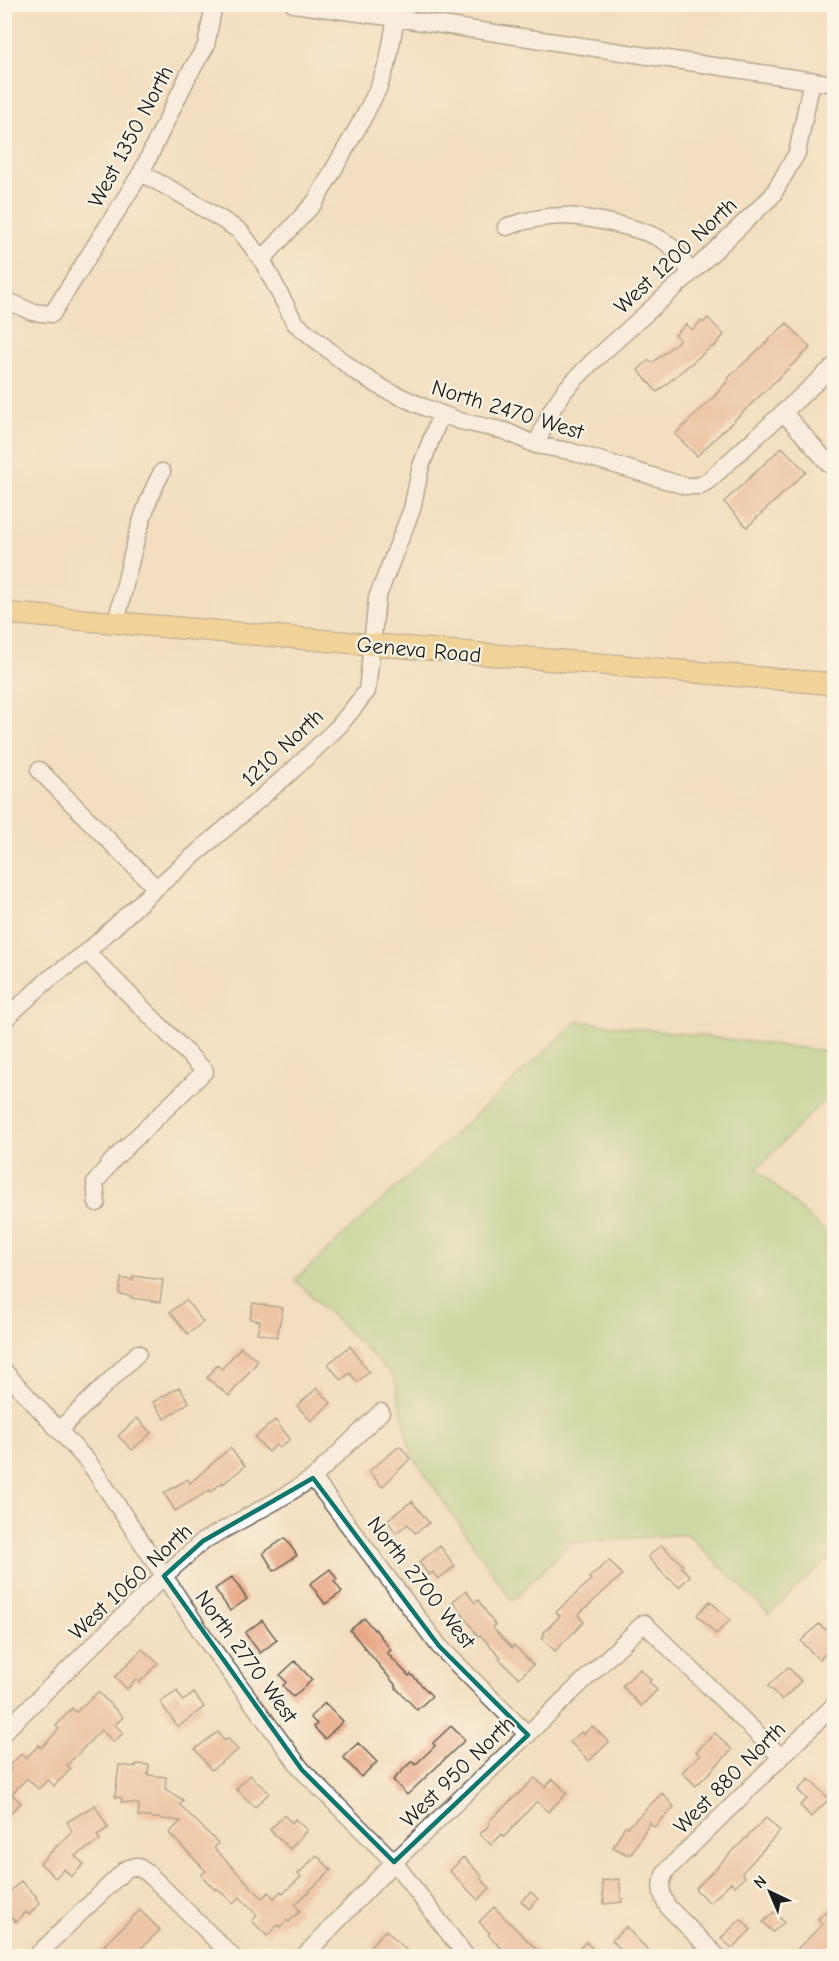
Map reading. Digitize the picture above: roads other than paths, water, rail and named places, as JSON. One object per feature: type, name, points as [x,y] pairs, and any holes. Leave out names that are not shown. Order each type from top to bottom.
[{"type":"main road","name":"Geneva Road","points":[[4,613],[834,684]]},
{"type":"street","name":"West 1350 North","points":[[4,299],[33,312],[52,314],[141,173],[189,74],[206,46],[213,4]]},
{"type":"street","points":[[293,4],[834,84]]},
{"type":"street","points":[[262,260],[315,202],[357,129],[378,89],[388,61],[396,18]]},
{"type":"street","name":"West 1200 North","points":[[536,445],[551,411],[565,390],[591,363],[772,196],[786,176],[797,153],[812,80]]},
{"type":"street","name":"North 2470 West","points":[[141,173],[240,231],[262,260],[295,323],[324,348],[356,372],[386,390],[441,414],[460,421],[505,431],[536,445],[568,451],[685,486],[699,486],[708,482],[783,413]]},
{"type":"street","points":[[506,227],[528,219],[565,216],[616,225],[644,232],[669,244],[691,273]]},
{"type":"street","points":[[829,464],[783,413],[834,366]]},
{"type":"street","name":"1210 North","points":[[4,1020],[49,979],[87,952],[156,888],[292,771],[339,726],[367,691],[377,598],[412,509],[421,466],[441,414]]},
{"type":"street","points":[[116,623],[143,518],[162,472]]},
{"type":"street","points":[[39,770],[156,888]]},
{"type":"street","points":[[87,952],[205,1071],[111,1161],[95,1183],[97,1203]]},
{"type":"street","points":[[58,1430],[138,1353]]},
{"type":"street","name":"North 2770 West","points":[[4,1371],[90,1464],[209,1644],[302,1770],[394,1862],[466,1956]]},
{"type":"street","name":"West 1060 North","points":[[4,1732],[203,1541],[313,1478],[381,1412]]},
{"type":"street","name":"North 2700 West","points":[[313,1478],[439,1646],[528,1735]]},
{"type":"street","name":"West 950 North","points":[[304,1956],[394,1862],[644,1623],[781,1757]]},
{"type":"street","name":"West 880 North","points":[[717,1956],[668,1907],[662,1898],[661,1884],[666,1871],[834,1705]]},
{"type":"street","points":[[36,1956],[126,1869],[137,1866],[149,1874],[232,1956]]}]
